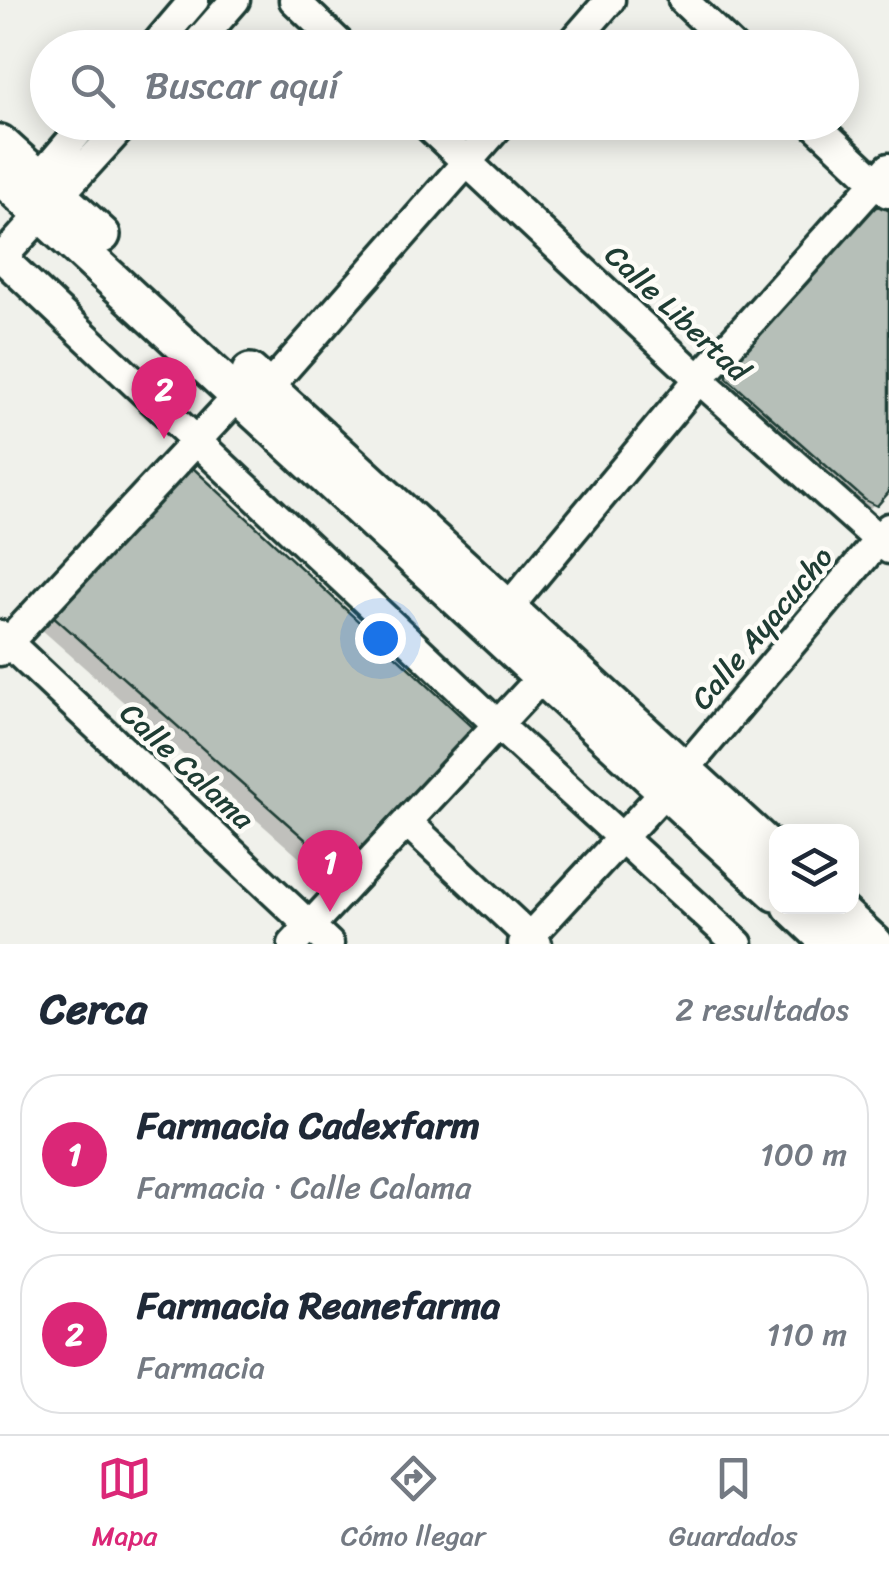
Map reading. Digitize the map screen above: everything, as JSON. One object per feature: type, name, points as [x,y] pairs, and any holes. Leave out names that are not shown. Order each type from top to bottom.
[{"type":"main road","points":[[0,143],[47,196],[254,391],[543,676],[769,849]]},
{"type":"main road","points":[[0,176],[47,196]]},
{"type":"main road","points":[[254,391],[508,609],[675,780],[769,885]]},
{"type":"main road","points":[[799,914],[831,944]]},
{"type":"main road","points":[[843,914],[875,944]]},
{"type":"street","points":[[168,30],[194,0]]},
{"type":"street","points":[[209,30],[235,0]]},
{"type":"street","points":[[294,0],[325,30]]},
{"type":"street","points":[[584,30],[610,0]]},
{"type":"street","points":[[682,0],[714,30]]},
{"type":"street","points":[[77,140],[47,196],[1,259],[738,944]]},
{"type":"street","points":[[47,196],[107,140]]},
{"type":"street","name":"Calle Libertad","points":[[443,140],[699,379],[886,539]]},
{"type":"street","points":[[3,643],[197,440],[254,391],[486,140]]},
{"type":"street","points":[[508,609],[699,379],[885,182],[834,140]]},
{"type":"street","name":"Calle Ayacucho","points":[[530,942],[886,539]]},
{"type":"street","name":"Calle Calama","points":[[3,643],[311,938]]},
{"type":"street","points":[[311,938],[408,823],[543,676]]},
{"type":"street","points":[[408,823],[530,942]]},
{"type":"building","points":[[883,206],[889,211],[889,492],[877,506],[865,500],[727,378],[728,365],[869,208]]},
{"type":"building","points":[[192,467],[476,730],[342,872],[52,615]]},
{"type":"waterway","points":[[188,30],[214,0]]},
{"type":"place","name":"Farmacia Reanefarma","points":[[164,439]]},
{"type":"place","name":"Farmacia Cadexfarm","points":[[330,912]]}]
